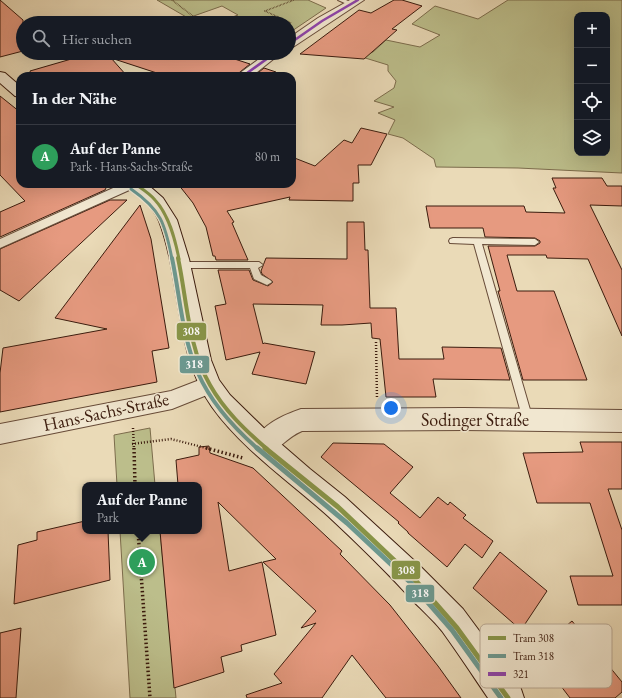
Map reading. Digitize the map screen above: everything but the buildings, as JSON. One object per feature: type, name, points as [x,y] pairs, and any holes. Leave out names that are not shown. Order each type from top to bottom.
[{"type":"main road","points":[[296,39],[350,1]]},
{"type":"main road","points":[[249,72],[265,60]]},
{"type":"main road","points":[[0,76],[16,90]]},
{"type":"main road","points":[[142,188],[154,199],[162,210],[172,232],[200,360],[210,385],[227,407],[256,452],[301,478],[336,506],[409,575],[452,620],[480,659]]},
{"type":"main road","name":"Sodinger Straße","points":[[256,452],[279,430],[300,420],[622,421]]},
{"type":"main road","points":[[501,688],[508,698]]},
{"type":"street","points":[[0,244],[123,188]]},
{"type":"street","name":"Hans-Sachs-Straße","points":[[0,434],[172,400],[210,385]]},
{"type":"lane","points":[[452,240],[535,242]]},
{"type":"lane","points":[[477,241],[528,420]]},
{"type":"lane","points":[[179,262],[241,258]]},
{"type":"lane","points":[[179,262],[256,265],[257,277],[267,282]]},
{"type":"path","points":[[172,0],[193,16]]},
{"type":"path","points":[[276,16],[266,11],[294,0]]},
{"type":"path","points":[[296,26],[307,31]]},
{"type":"path","points":[[376,342],[378,420]]},
{"type":"path","points":[[132,408],[132,444],[135,482]]},
{"type":"path","points":[[132,444],[171,439],[256,452]]},
{"type":"path","points":[[138,534],[150,698]]},
{"type":"green space","points":[[157,0],[308,0],[326,8],[296,28],[296,16],[235,16],[238,15],[222,6],[194,16],[185,16]]},
{"type":"green space","points":[[508,0],[622,0],[622,173],[518,168],[436,167],[434,159],[403,138],[388,134],[395,120],[378,113],[394,107],[374,101],[394,88],[396,81],[388,71],[388,65],[362,57],[373,52],[386,40],[420,47],[440,35],[412,24],[435,6],[478,19]]},
{"type":"green space","points":[[150,428],[155,482],[117,482],[114,435]]},
{"type":"green space","points":[[120,534],[160,534],[176,698],[130,698]]},
{"type":"tram line","name":"308","points":[[140,188],[156,200],[165,214],[170,226],[177,251],[189,320],[197,353],[210,385],[222,404],[236,421],[252,436],[338,507],[403,567],[439,606],[480,658]]},
{"type":"tram line","name":"318","points":[[131,189],[150,203],[156,210],[162,222],[175,270],[187,339],[197,373],[217,407],[247,440],[347,523],[411,583],[452,630],[480,668]]},
{"type":"tram line","name":"318","points":[[494,688],[501,698]]},
{"type":"tram line","name":"308","points":[[501,688],[508,698]]},
{"type":"transit line","name":"321","points":[[296,39],[322,21],[358,0]]},
{"type":"transit line","name":"321","points":[[249,72],[265,60]]},
{"type":"place","name":"Auf der Panne","points":[[142,562]]}]
